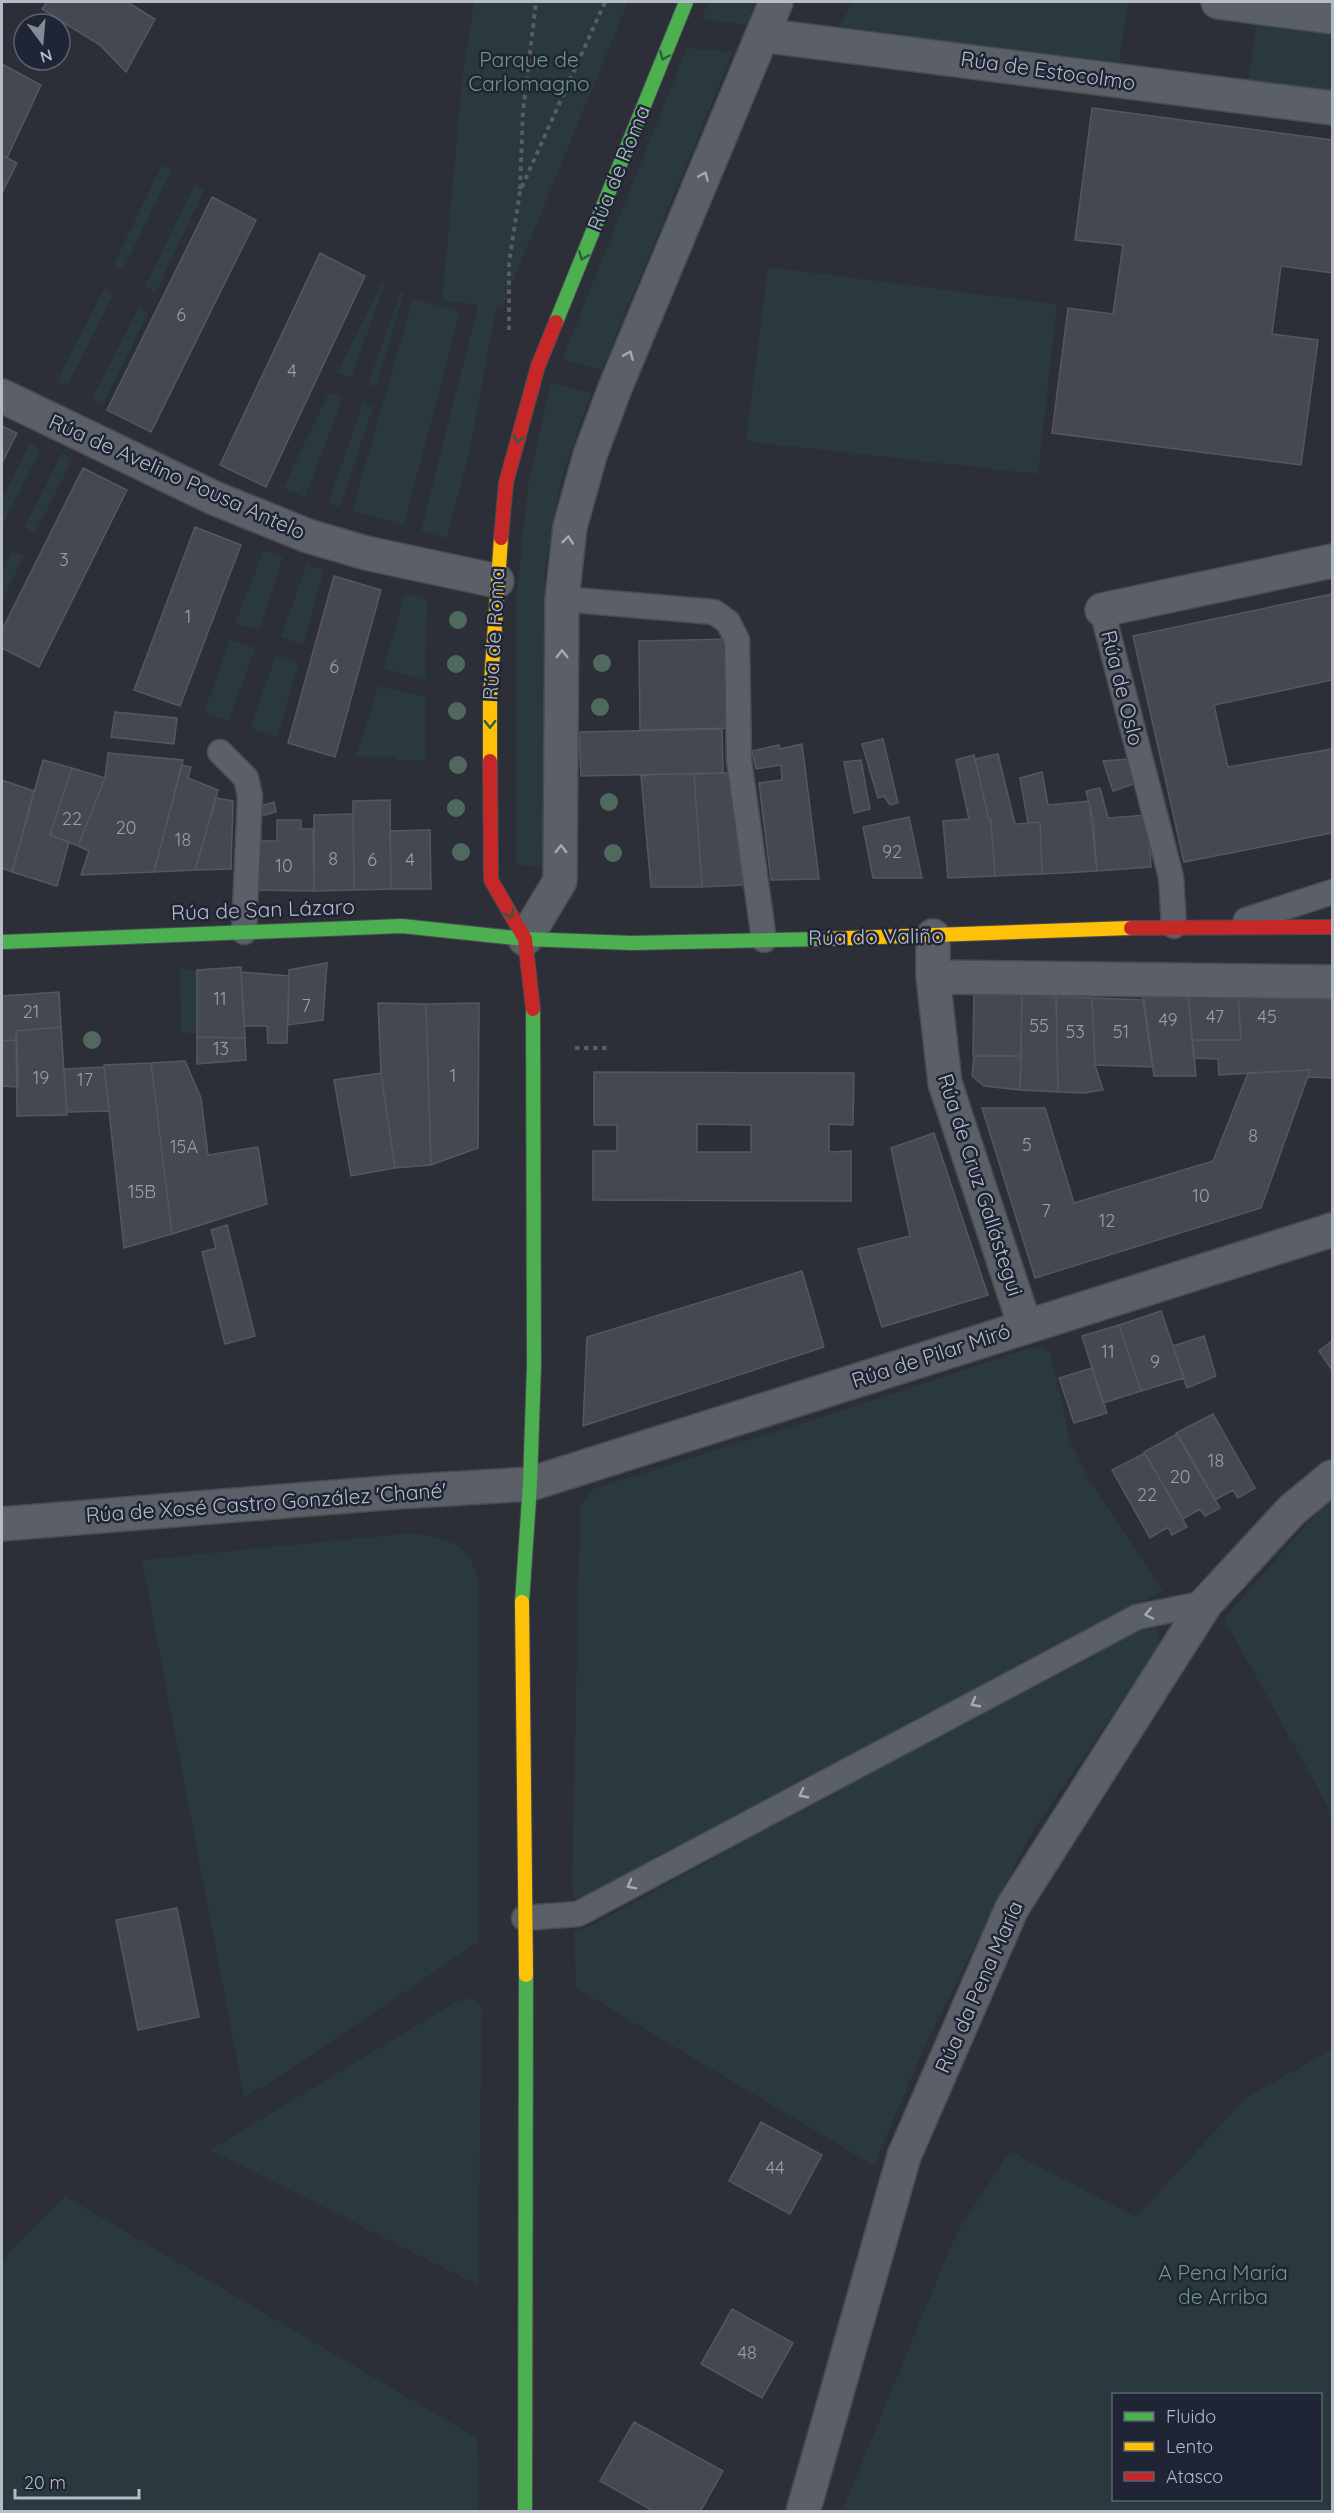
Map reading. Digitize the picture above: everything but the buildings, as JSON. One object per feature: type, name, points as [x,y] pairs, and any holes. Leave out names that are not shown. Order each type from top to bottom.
[{"type":"street","name":"Rúa de Roma","points":[[525,939],[491,880],[490,697],[506,483],[538,366],[686,2]]},
{"type":"street","points":[[525,2511],[526,2007],[522,1595],[530,1484],[534,1365],[532,1001],[525,939],[560,881],[562,598],[570,527],[590,455],[615,388],[776,2]]},
{"type":"street","points":[[1218,2],[1332,17]]},
{"type":"street","name":"Rúa de Estocolmo","points":[[762,35],[1332,108]]},
{"type":"street","name":"Rúa de Avelino Pousa Antelo","points":[[2,396],[214,498],[308,536],[366,553],[497,581]]},
{"type":"street","name":"Rúa de Oslo","points":[[1102,610],[1332,561]]},
{"type":"street","name":"Rúa de San Lázaro","points":[[2,942],[402,926],[525,939]]},
{"type":"street","name":"Rúa do Valiño","points":[[525,939],[632,943],[933,936],[1174,926],[1332,927]]},
{"type":"street","name":"Rúa de Cruz Gallástegui","points":[[933,936],[933,977],[945,1083],[1025,1326]]},
{"type":"street","name":"Rúa do Valiño","points":[[933,977],[1332,982]]},
{"type":"street","name":"Rúa de Pilar Miró","points":[[530,1484],[1332,1230]]},
{"type":"street","name":"Rúa da Pena María","points":[[803,2511],[904,2156],[1012,1908],[1206,1603],[1292,1510],[1332,1477]]},
{"type":"street","name":"Rúa de Xosé Castro González 'Chané'","points":[[2,1524],[397,1492],[530,1484]]},
{"type":"lane","points":[[562,598],[714,612],[728,622],[737,640],[739,760],[764,940]]},
{"type":"lane","name":"Rúa de Oslo","points":[[1102,610],[1171,877],[1174,926]]},
{"type":"lane","points":[[220,752],[246,778],[250,796],[244,932]]},
{"type":"lane","name":"Rúa do Valiño","points":[[1228,927],[1332,892]]},
{"type":"lane","points":[[524,1918],[578,1914],[1137,1617],[1206,1603]]},
{"type":"path","points":[[509,339],[509,263],[520,191],[523,111],[536,2]]},
{"type":"path","points":[[520,191],[605,2]]},
{"type":"path","points":[[575,1048],[607,1048]]},
{"type":"green space","name":"Parque de Carlomagno","points":[[474,2],[628,2],[502,308],[496,308],[470,449],[447,538],[421,531],[478,305],[442,300],[463,73]]},
{"type":"green space","points":[[708,2],[755,2],[747,25],[702,19]]},
{"type":"green space","points":[[852,2],[1128,3],[1118,69],[838,30]]},
{"type":"green space","points":[[1257,21],[1332,31],[1332,95],[1248,84]]},
{"type":"green space","points":[[687,48],[733,52],[602,370],[562,360]]},
{"type":"green space","points":[[162,165],[172,170],[123,269],[113,265]]},
{"type":"green space","points":[[195,184],[204,190],[156,292],[145,287]]},
{"type":"green space","points":[[768,267],[1057,304],[1038,474],[751,442],[746,439]]},
{"type":"green space","points":[[383,280],[386,281],[351,378],[337,373]]},
{"type":"green space","points":[[104,289],[114,294],[67,386],[57,381]]},
{"type":"green space","points":[[401,291],[404,293],[376,387],[368,384]]},
{"type":"green space","points":[[413,299],[460,311],[404,525],[352,511]]},
{"type":"green space","points":[[139,307],[149,312],[103,404],[92,399]]},
{"type":"green space","points":[[551,383],[591,393],[561,481],[545,571],[543,867],[516,865],[516,601],[528,485]]},
{"type":"green space","points":[[329,392],[343,398],[305,497],[283,488]]},
{"type":"green space","points":[[363,404],[373,407],[340,507],[328,503]]},
{"type":"green space","points":[[30,443],[41,449],[3,524],[2,499]]},
{"type":"green space","points":[[62,453],[73,459],[35,533],[24,528]]},
{"type":"green space","points":[[264,550],[283,557],[259,631],[235,623]]},
{"type":"green space","points":[[12,551],[24,556],[2,601],[2,573]]},
{"type":"green space","points":[[307,564],[324,570],[303,645],[281,637]]},
{"type":"green space","points":[[405,593],[427,599],[425,681],[384,668]]},
{"type":"green space","points":[[230,640],[255,648],[229,721],[204,712]]},
{"type":"green space","points":[[276,656],[299,663],[277,738],[250,728]]},
{"type":"green space","points":[[378,686],[426,697],[425,760],[395,761],[395,757],[356,757]]},
{"type":"green space","points":[[180,969],[197,970],[197,1033],[181,1033]]},
{"type":"green space","points":[[1042,1347],[1050,1352],[1070,1441],[1089,1479],[1163,1591],[587,1902],[574,1898],[572,1886],[580,1507],[593,1489],[872,1401],[1029,1348]]},
{"type":"green space","points":[[1332,1495],[1332,1814],[1224,1619]]},
{"type":"green space","points":[[412,1533],[443,1539],[464,1550],[479,1579],[478,1942],[273,2081],[244,2097],[142,1560]]},
{"type":"green space","points":[[1146,1624],[1158,1629],[1159,1643],[1029,1837],[926,2043],[874,2166],[576,1988],[574,1931],[595,1924],[1115,1636]]},
{"type":"green space","points":[[467,1998],[476,2001],[482,2009],[478,2285],[210,2150],[454,2003]]},
{"type":"green space","name":"A Pena María de Arriba","points":[[1332,2049],[1332,2511],[842,2511],[956,2234],[1010,2151],[1136,2217],[1247,2097]]},
{"type":"green space","points":[[65,2196],[477,2438],[479,2511],[2,2511],[2,2263],[14,2247]]},
{"type":"traffic: fast","points":[[556,322],[686,2]]},
{"type":"traffic: fast","points":[[2,942],[402,926],[525,939],[632,943],[822,939]]},
{"type":"traffic: fast","points":[[522,1602],[530,1484],[534,1365],[533,1009]]},
{"type":"traffic: fast","points":[[525,2512],[526,1975]]},
{"type":"traffic: slow","points":[[490,761],[490,697],[501,538]]},
{"type":"traffic: slow","points":[[822,939],[1131,928]]},
{"type":"traffic: slow","points":[[522,1602],[526,1975]]},
{"type":"traffic: jam","points":[[501,538],[506,483],[538,366],[556,322]]},
{"type":"traffic: jam","points":[[490,761],[491,880],[525,939],[533,1009]]},
{"type":"traffic: jam","points":[[1131,928],[1332,927]]}]
